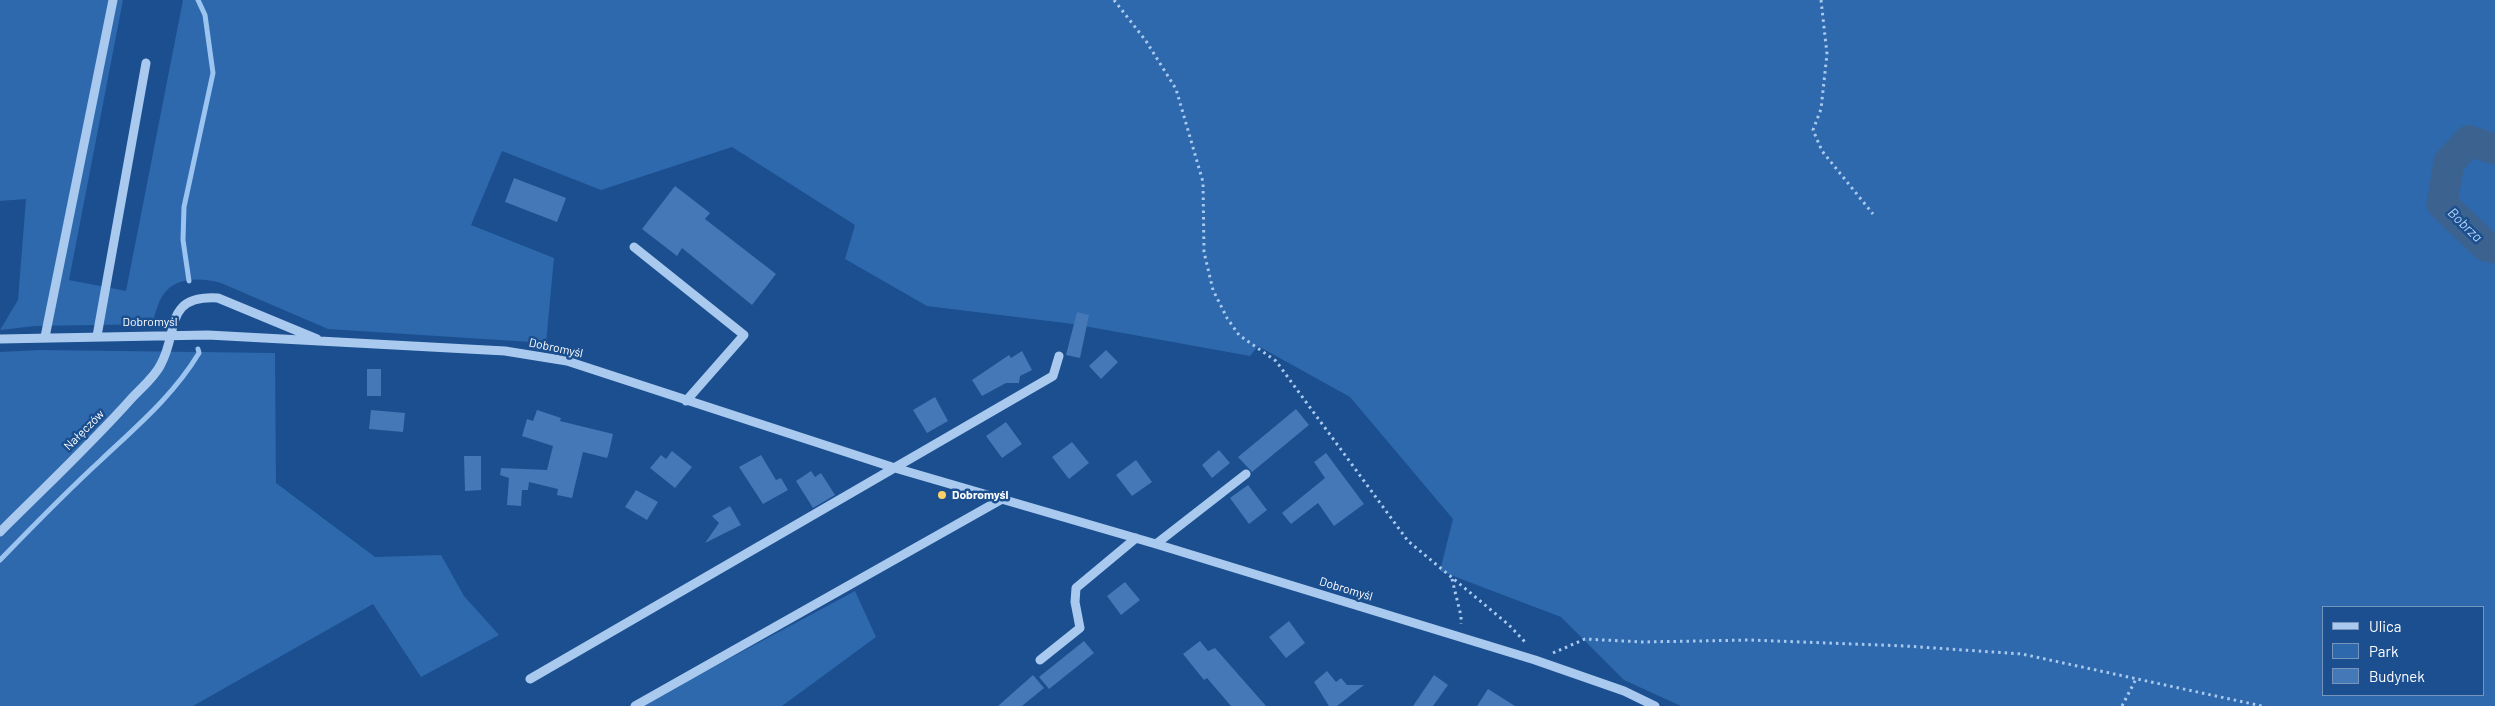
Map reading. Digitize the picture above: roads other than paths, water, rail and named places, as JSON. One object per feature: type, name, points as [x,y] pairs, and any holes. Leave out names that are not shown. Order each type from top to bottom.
[{"type":"street","points":[[45,337],[113,0]]},
{"type":"street","points":[[97,336],[146,63]]},
{"type":"street","points":[[634,247],[744,335],[686,401]]},
{"type":"street","name":"Nałęczów","points":[[0,532],[114,418],[162,364],[174,320],[182,308],[203,297],[210,297],[230,302],[325,342]]},
{"type":"street","name":"Dobromyśl","points":[[0,339],[170,334],[325,342],[369,342],[513,352],[567,361],[895,468],[1136,538],[1535,660],[1624,691],[1655,706]]},
{"type":"street","points":[[530,679],[1053,376],[1059,356]]},
{"type":"street","points":[[1156,544],[1246,474]]},
{"type":"street","points":[[635,706],[1002,500]]},
{"type":"street","points":[[1040,660],[1080,628],[1075,602],[1076,588],[1136,538]]},
{"type":"waterway","points":[[189,281],[183,240],[184,207],[213,73],[205,15],[198,0]]},
{"type":"waterway","name":"Bobrza","points":[[2495,149],[2469,141],[2449,162],[2442,204],[2486,246],[2495,248]]},
{"type":"waterway","points":[[0,560],[62,497],[166,397],[189,369],[199,353],[198,349]]},
{"type":"place","name":"Dobromyśl","points":[[942,495]]}]
